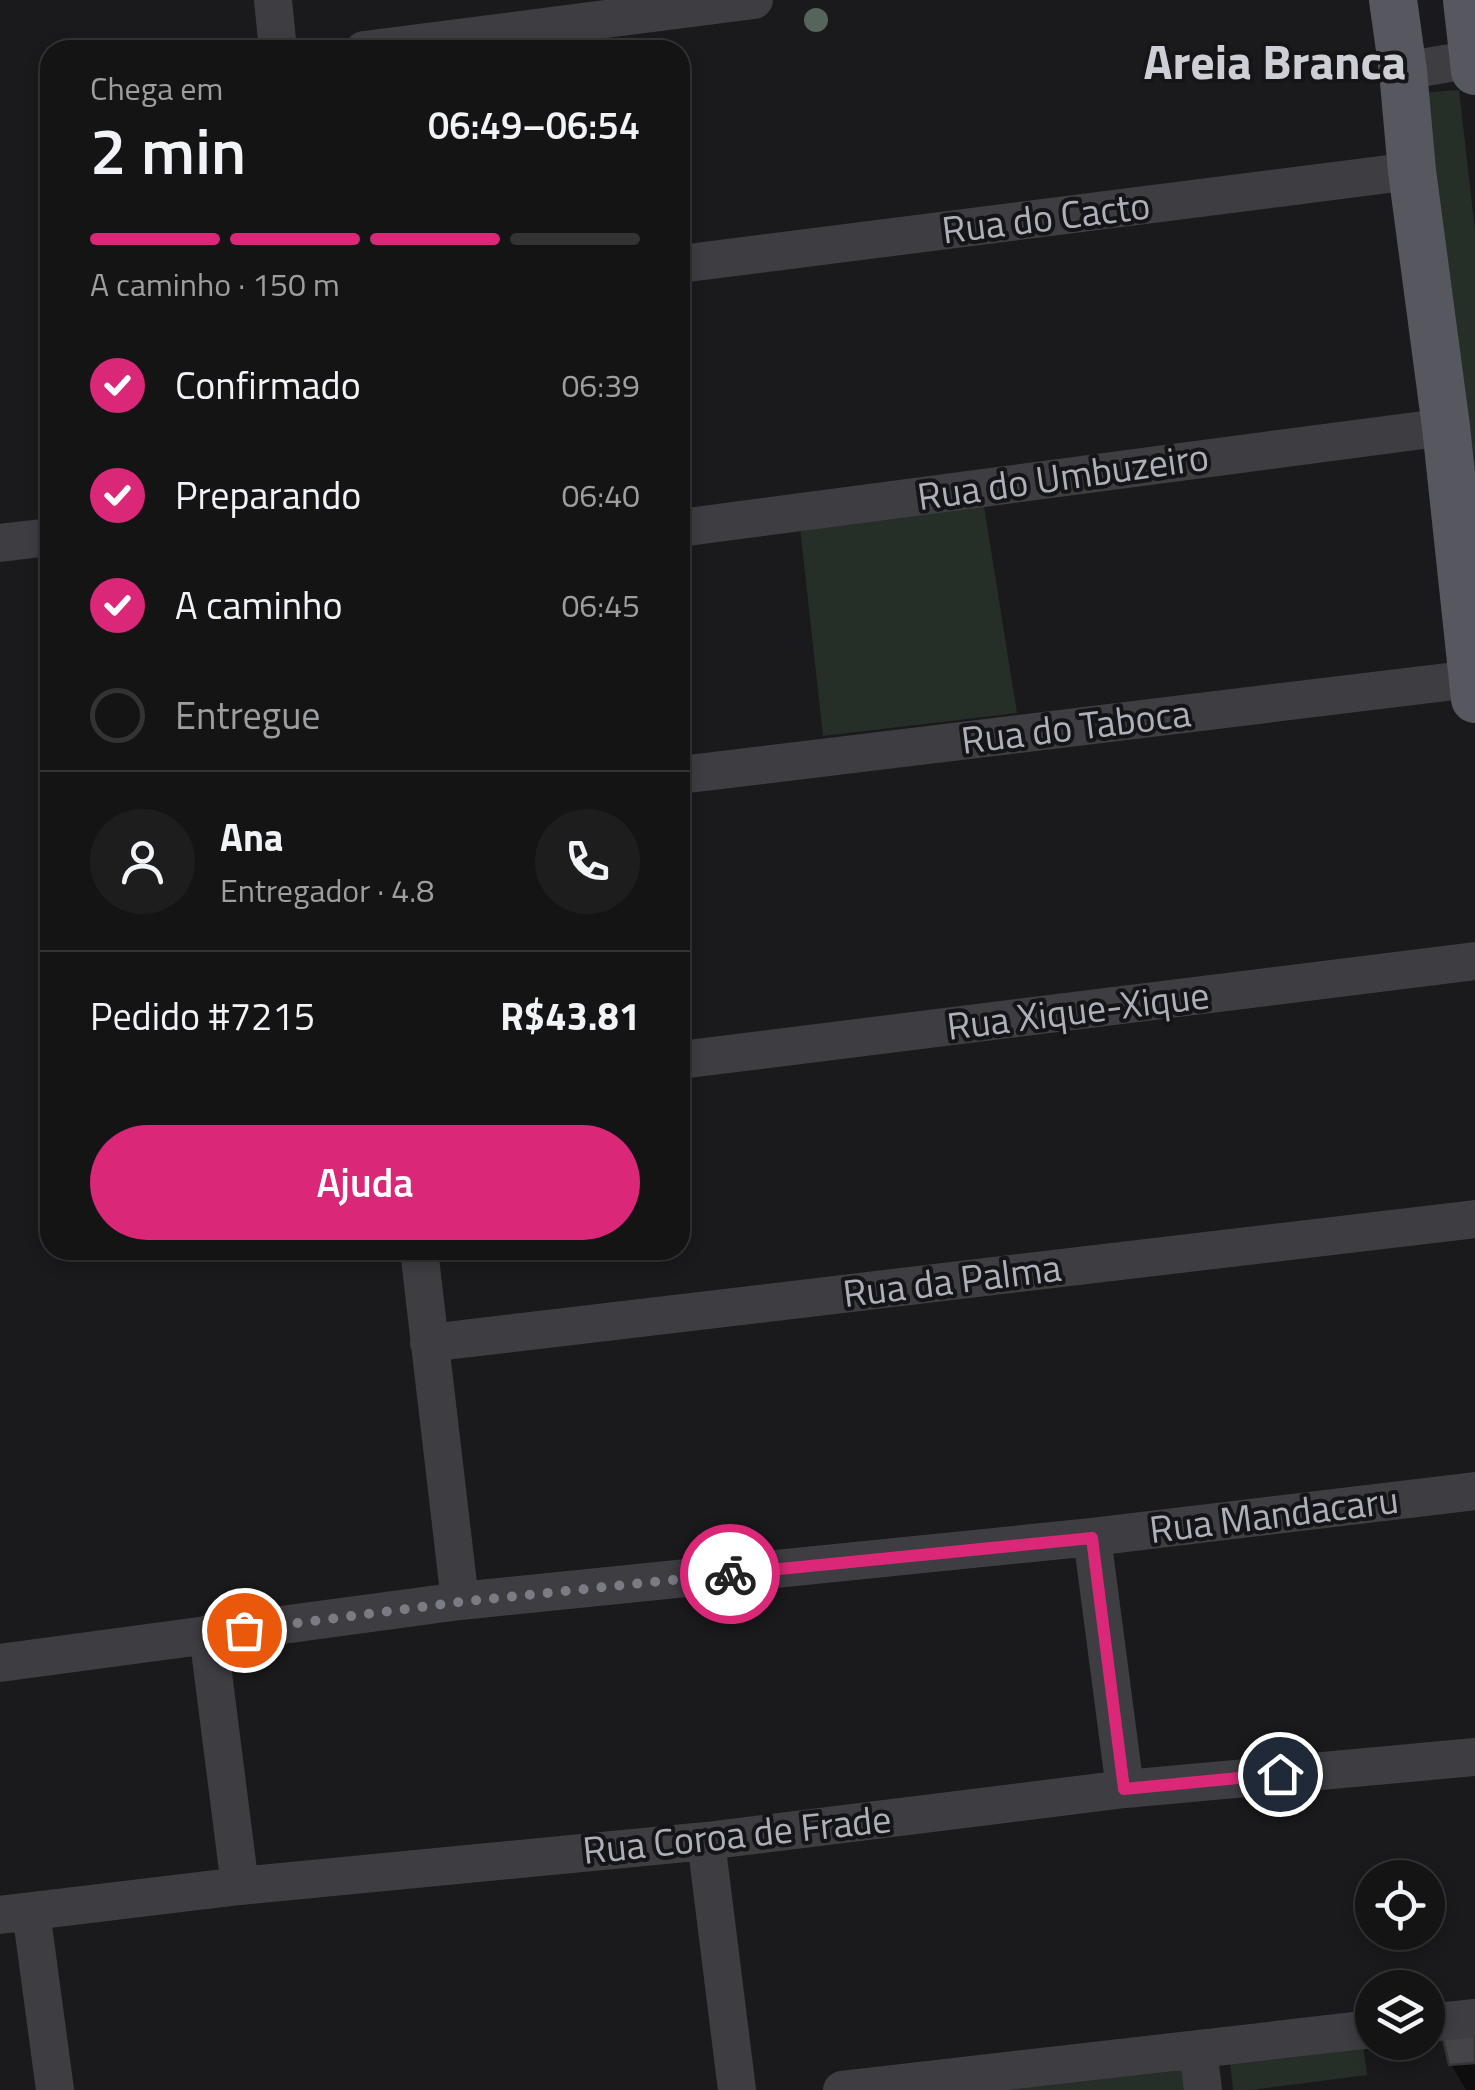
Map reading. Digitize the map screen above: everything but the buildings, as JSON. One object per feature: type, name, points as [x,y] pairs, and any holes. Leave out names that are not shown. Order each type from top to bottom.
[{"type":"main road","points":[[1393,0],[1474,689]]},
{"type":"main road","points":[[1467,0],[1474,65]]},
{"type":"street","points":[[272,0],[277,40]]},
{"type":"street","points":[[442,40],[754,0]]},
{"type":"street","points":[[1403,71],[1474,65]]},
{"type":"street","name":"Rua do Cacto","points":[[690,263],[1412,172]]},
{"type":"street","name":"Rua do Umbuzeiro","points":[[690,527],[1446,427]]},
{"type":"street","points":[[0,543],[40,538]]},
{"type":"street","name":"Rua do Taboca","points":[[690,774],[1474,689]]},
{"type":"street","name":"Rua Xique-Xique","points":[[690,1059],[1475,961]]},
{"type":"street","name":"Rua da Palma","points":[[429,1343],[1475,1220]]},
{"type":"street","points":[[420,1260],[460,1602]]},
{"type":"street","name":"Rua Mandacaru","points":[[0,1663],[460,1602],[1092,1538],[1475,1491]]},
{"type":"street","points":[[1092,1538],[1124,1789]]},
{"type":"street","points":[[208,1634],[240,1886]]},
{"type":"street","name":"Rua Coroa de Frade","points":[[16,1913],[240,1886],[706,1841],[1124,1789],[1475,1757]]},
{"type":"street","points":[[706,1841],[737,2090]]},
{"type":"street","points":[[16,1913],[55,2090]]},
{"type":"street","points":[[1445,2022],[1475,2018]]},
{"type":"street","points":[[842,2090],[1355,2032]]},
{"type":"street","points":[[1198,2049],[1203,2090]]},
{"type":"shaded area","points":[[1459,90],[1475,231],[1475,579],[1419,93]]},
{"type":"shaded area","points":[[983,500],[1017,713],[823,736],[800,527]]},
{"type":"shaded area","points":[[1355,2039],[1355,2060],[1365,2060],[1367,2075],[1233,2090],[1229,2053]]},
{"type":"shaded area","points":[[1181,2055],[1185,2090],[885,2090]]},
{"type":"way so far","points":[[244,1630],[460,1602],[730,1574]]},
{"type":"district","name":"Areia Branca","points":[[1275,62]]},
{"type":"route","points":[[730,1574],[1092,1538],[1124,1789],[1280,1774]]}]
